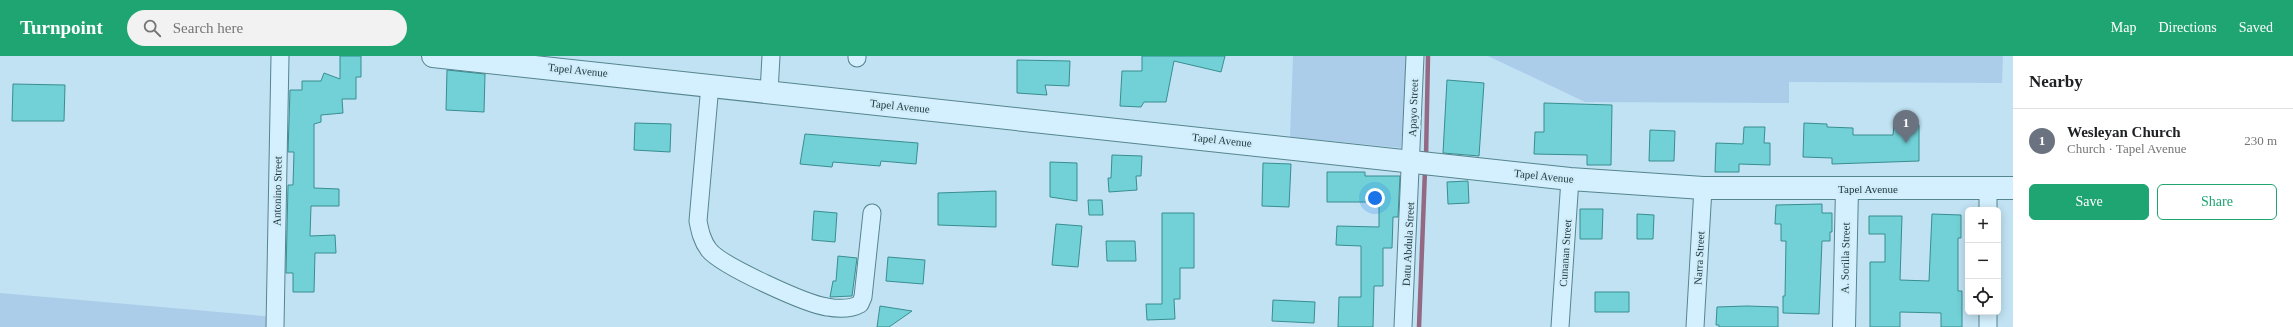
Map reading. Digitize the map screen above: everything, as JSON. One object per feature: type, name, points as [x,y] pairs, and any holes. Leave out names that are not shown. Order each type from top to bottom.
[{"type":"street","name":"Antonino Street","points":[[275,327],[280,56]]},
{"type":"street","name":"Tapel Avenue","points":[[433,56],[1412,160],[1570,179],[1703,188],[2013,188]]},
{"type":"street","points":[[769,92],[771,56]]},
{"type":"street","name":"Apayo Street","points":[[1412,160],[1414,56]]},
{"type":"street","points":[[710,85],[698,221],[701,237],[709,250],[721,261],[807,302],[827,307],[854,307],[860,304],[862,297],[872,214]]},
{"type":"street","name":"Datu Abdula Street","points":[[1404,327],[1412,160]]},
{"type":"street","name":"Cunanan Street","points":[[1560,327],[1570,179]]},
{"type":"street","name":"Narra Street","points":[[1695,327],[1703,188]]},
{"type":"street","points":[[1988,188],[1988,207]]},
{"type":"street","name":"A. Sorilla Street","points":[[1844,327],[1847,189]]},
{"type":"street","points":[[1988,315],[1988,327]]},
{"type":"shaded area","points":[[1293,56],[1408,56],[1401,148],[1290,137]]},
{"type":"shaded area","points":[[1488,56],[2003,56],[2002,83],[1789,82],[1789,103],[1585,102]]},
{"type":"shaded area","points":[[0,293],[275,317],[275,327],[0,327]]},
{"type":"building","points":[[340,56],[361,56],[361,77],[356,77],[356,99],[342,99],[343,113],[321,115],[321,122],[314,124],[314,188],[339,189],[339,206],[311,206],[310,236],[335,235],[336,253],[315,253],[314,292],[293,292],[293,273],[286,273],[288,185],[293,185],[294,152],[288,152],[290,90],[302,90],[302,81],[321,81],[324,73],[340,79]]},
{"type":"building","points":[[1142,56],[1225,56],[1221,72],[1174,61],[1166,102],[1144,102],[1141,107],[1120,106],[1122,71],[1142,71]]},
{"type":"building","points":[[1017,60],[1070,61],[1069,86],[1045,85],[1047,95],[1017,93]]},
{"type":"building","points":[[447,70],[485,74],[484,112],[446,110]]},
{"type":"building","points":[[1447,80],[1484,83],[1479,156],[1443,153]]},
{"type":"building","points":[[13,84],[65,85],[64,121],[12,121]]},
{"type":"building","points":[[1544,103],[1612,105],[1611,165],[1587,165],[1587,155],[1534,154],[1535,132],[1544,132]]},
{"type":"building","points":[[635,123],[671,124],[670,152],[634,150]]},
{"type":"building","points":[[1804,123],[1827,124],[1827,127],[1853,128],[1853,135],[1893,135],[1894,125],[1919,125],[1919,161],[1832,164],[1832,158],[1803,157]]},
{"type":"building","points":[[1744,127],[1765,127],[1764,143],[1770,143],[1770,165],[1739,164],[1739,172],[1715,172],[1716,143],[1743,144]]},
{"type":"building","points":[[1650,130],[1675,131],[1674,161],[1649,161]]},
{"type":"building","points":[[805,134],[918,143],[916,164],[881,161],[880,166],[833,162],[832,167],[800,164]]},
{"type":"building","points":[[1112,155],[1142,156],[1141,176],[1136,176],[1137,190],[1109,192],[1108,178],[1111,178]]},
{"type":"building","points":[[1050,162],[1077,163],[1077,201],[1050,197]]},
{"type":"building","points":[[1263,163],[1291,164],[1289,207],[1262,206]]},
{"type":"building","points":[[1327,172],[1365,172],[1365,176],[1400,176],[1398,217],[1393,217],[1392,248],[1383,248],[1383,286],[1374,286],[1373,327],[1338,327],[1339,297],[1361,297],[1361,246],[1336,245],[1337,226],[1379,227],[1379,202],[1327,202]]},
{"type":"building","points":[[1468,181],[1469,203],[1448,204],[1447,182]]},
{"type":"building","points":[[996,191],[996,227],[938,225],[938,193]]},
{"type":"building","points":[[1088,200],[1102,200],[1103,215],[1089,215]]},
{"type":"building","points":[[1822,204],[1822,213],[1832,213],[1832,232],[1830,232],[1830,241],[1822,241],[1819,314],[1783,313],[1783,296],[1785,296],[1786,241],[1781,241],[1781,224],[1775,224],[1776,205]]},
{"type":"building","points":[[1580,209],[1603,209],[1602,239],[1580,239]]},
{"type":"building","points":[[814,211],[837,213],[835,242],[812,240]]},
{"type":"building","points":[[1162,213],[1194,213],[1194,268],[1180,268],[1180,299],[1174,299],[1175,319],[1147,320],[1146,304],[1162,304]]},
{"type":"building","points":[[1637,214],[1654,215],[1653,239],[1637,239]]},
{"type":"building","points":[[1932,214],[1961,215],[1961,238],[1958,238],[1958,291],[1962,291],[1962,327],[1941,327],[1941,313],[1900,312],[1900,327],[1870,327],[1870,262],[1885,262],[1885,234],[1869,234],[1869,216],[1902,216],[1900,280],[1929,281]]},
{"type":"building","points":[[1056,224],[1082,226],[1078,267],[1052,265]]},
{"type":"building","points":[[1106,241],[1135,241],[1136,261],[1107,261]]},
{"type":"building","points":[[838,256],[857,258],[852,296],[830,297],[833,281],[836,281]]},
{"type":"building","points":[[888,257],[925,260],[923,284],[886,281]]},
{"type":"building","points":[[1595,292],[1629,292],[1629,312],[1595,312]]},
{"type":"building","points":[[1273,300],[1315,302],[1314,323],[1272,321]]},
{"type":"building","points":[[880,306],[912,311],[889,327],[877,327]]},
{"type":"building","points":[[1717,307],[1778,307],[1778,327],[1719,327],[1719,325],[1716,325]]},
{"type":"waterway","points":[[1426,158],[1428,56]]},
{"type":"waterway","points":[[1419,327],[1425,170]]},
{"type":"place","name":"Wesleyan Church","points":[[1906,143]]}]
